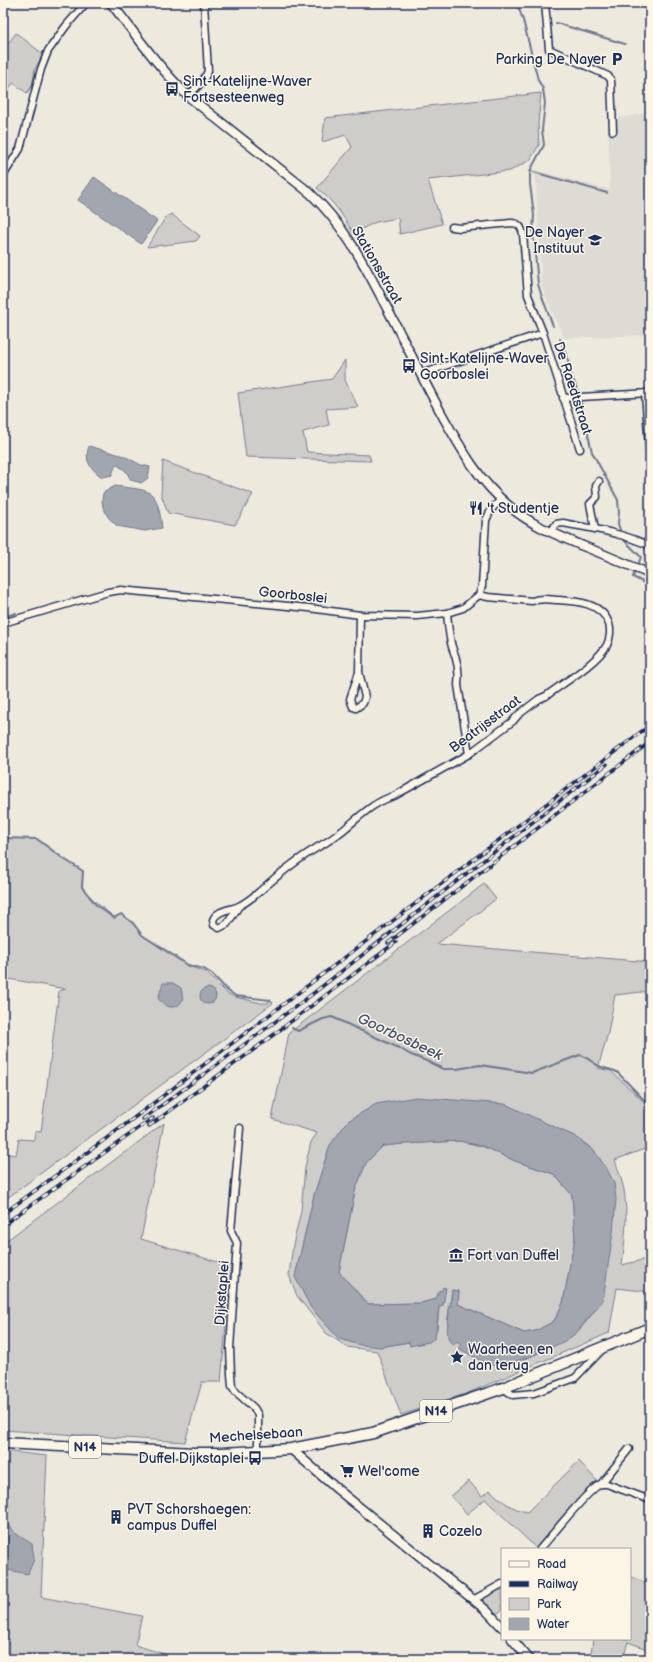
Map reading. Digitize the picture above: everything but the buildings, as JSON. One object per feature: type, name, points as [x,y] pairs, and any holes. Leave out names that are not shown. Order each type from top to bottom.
[{"type":"main road","name":"Mechelsebaan","points":[[3,1442],[194,1453],[258,1452],[291,1449],[373,1433],[503,1388],[650,1328]]},
{"type":"street","points":[[3,176],[20,149],[41,69],[48,51],[66,26],[86,3]]},
{"type":"street","name":"Stationsstraat","points":[[111,3],[158,64],[188,96],[310,193],[327,210],[357,250],[421,374],[471,465],[479,476],[501,499],[530,521],[551,532],[650,574]]},
{"type":"street","points":[[188,96],[203,81],[208,71],[204,3]]},
{"type":"street","points":[[545,3],[549,49],[608,76],[611,80],[613,131]]},
{"type":"street","name":"De Raedtstraat","points":[[452,227],[460,228],[511,223],[517,223],[521,226],[524,234],[528,295],[543,333],[580,449]]},
{"type":"street","points":[[421,374],[543,333]]},
{"type":"street","points":[[563,398],[647,393],[650,461]]},
{"type":"street","points":[[595,529],[590,504],[597,497],[596,486],[599,482]]},
{"type":"street","points":[[479,595],[482,586],[486,520],[491,510],[501,499]]},
{"type":"street","points":[[551,532],[558,523],[623,535],[650,546]]},
{"type":"street","name":"Goorboslei","points":[[3,623],[108,592],[121,590],[303,607],[360,615],[417,616],[447,613],[463,608],[479,595]]},
{"type":"street","name":"Beatrijsstraat","points":[[239,906],[292,865],[324,843],[368,808],[394,796],[469,754],[513,721],[518,715],[539,699],[546,696],[592,661],[606,645],[610,634],[605,615],[590,605],[575,601],[532,600],[486,597],[479,595]]},
{"type":"street","points":[[447,613],[452,647],[456,653],[459,677],[458,685],[469,754]]},
{"type":"street","points":[[359,672],[350,699],[353,707],[356,708],[363,703],[365,696],[359,672],[360,615]]},
{"type":"street","name":"Dijkstaplei","points":[[240,1128],[231,1231],[237,1243],[230,1348],[231,1374],[232,1386],[236,1392],[254,1408],[258,1415],[258,1452]]},
{"type":"street","name":"Mechelsebaan","points":[[503,1388],[513,1395],[534,1393],[575,1378],[607,1345]]},
{"type":"street","points":[[291,1449],[342,1493],[473,1600],[501,1626]]},
{"type":"street","points":[[541,1548],[592,1490],[601,1484],[629,1449]]},
{"type":"street","points":[[601,1484],[608,1484],[650,1500]]},
{"type":"street","points":[[473,1600],[501,1585]]},
{"type":"street","points":[[513,1640],[529,1659]]},
{"type":"shaded area","name":"De Nayer Instituut","points":[[650,112],[650,335],[564,338],[542,289],[535,170],[610,190],[608,127],[619,118]]},
{"type":"green space","points":[[16,33],[43,54],[35,69],[32,86],[27,93],[13,83],[3,97],[3,50]]},
{"type":"green space","points":[[541,93],[538,124],[539,145],[530,160],[510,171],[428,180],[442,224],[400,234],[398,218],[376,222],[353,233],[346,220],[328,198],[317,188],[352,147],[346,135],[322,142],[325,118]]},
{"type":"green space","points":[[171,214],[200,236],[196,241],[147,247],[166,217]]},
{"type":"green space","points":[[345,360],[345,380],[358,407],[326,409],[329,425],[303,432],[307,452],[369,455],[371,461],[246,457],[238,393],[332,379]]},
{"type":"green space","points":[[163,461],[253,494],[235,525],[168,513],[161,494]]},
{"type":"green space","points":[[3,838],[37,839],[83,871],[82,888],[114,917],[121,914],[133,924],[142,935],[187,966],[206,972],[228,994],[261,1003],[268,1003],[270,1000],[273,1003],[3,1201],[3,1153],[16,1155],[19,1139],[34,1140],[35,1131],[41,1132],[59,991],[66,989],[3,978]]},
{"type":"green space","points":[[484,884],[496,899],[437,944],[650,962],[650,991],[615,995],[608,1033],[598,1068],[611,1071],[643,1101],[650,1118],[650,1147],[615,1160],[623,1186],[626,1208],[626,1227],[622,1265],[650,1258],[650,1292],[617,1288],[609,1333],[468,1393],[401,1415],[377,1351],[347,1347],[326,1333],[297,1296],[289,1275],[293,1245],[301,1211],[305,1167],[311,1142],[317,1133],[272,1119],[289,1033]],"holes":[[[538,1120],[576,1137],[595,1151],[603,1300],[577,1332],[567,1339],[530,1357],[501,1367],[459,1348],[461,1344],[457,1341],[447,1323],[452,1290],[459,1291],[458,1304],[524,1333],[536,1331],[554,1321],[563,1303],[575,1238],[572,1195],[554,1174],[515,1161],[482,1146],[459,1141],[383,1146],[366,1163],[355,1191],[339,1272],[368,1304],[421,1303],[436,1299],[442,1291],[443,1305],[439,1307],[437,1330],[410,1346],[409,1342],[380,1347],[295,1277],[314,1195],[330,1145]]]},
{"type":"green space","points":[[164,1123],[141,1239],[231,1266],[221,1382],[202,1382],[185,1442],[3,1430],[3,1243]]},
{"type":"green space","points":[[3,1451],[47,1456],[41,1597],[142,1616],[135,1645],[180,1659],[3,1659]]},
{"type":"green space","points":[[579,1461],[597,1481],[538,1548],[536,1548],[485,1499],[467,1514],[451,1496],[469,1481],[482,1496],[490,1490],[507,1504],[516,1509],[527,1512]]},
{"type":"green space","points":[[631,1576],[650,1585],[650,1650],[628,1642],[623,1659],[606,1659],[591,1654],[593,1640],[631,1640]]},
{"type":"green space","points":[[501,1587],[501,1611],[495,1615],[481,1598]]},
{"type":"water","points":[[94,177],[157,221],[141,244],[78,200]]},
{"type":"water","points":[[89,446],[124,456],[141,465],[150,467],[148,478],[141,483],[131,480],[126,471],[116,464],[112,475],[102,477],[89,464],[87,456]]},
{"type":"water","points":[[115,486],[145,491],[155,498],[158,505],[162,528],[145,531],[117,526],[108,517],[102,501],[103,493]]},
{"type":"water","points":[[163,983],[173,983],[181,988],[183,1000],[177,1006],[168,1006],[158,999]]},
{"type":"water","points":[[208,988],[215,993],[216,996],[211,1003],[208,1004],[201,999],[200,996],[205,989]]},
{"type":"water","points":[[416,1097],[505,1104],[576,1137],[594,1151],[606,1167],[614,1183],[616,1199],[613,1232],[603,1300],[577,1332],[567,1340],[501,1367],[485,1363],[458,1348],[461,1344],[457,1341],[454,1345],[450,1342],[447,1332],[449,1316],[448,1306],[451,1306],[452,1290],[459,1291],[458,1304],[524,1333],[536,1331],[554,1321],[563,1303],[575,1238],[572,1195],[554,1174],[515,1161],[482,1146],[459,1141],[383,1146],[366,1163],[355,1191],[339,1272],[368,1304],[421,1303],[436,1299],[439,1290],[442,1291],[443,1287],[446,1288],[443,1305],[439,1307],[435,1338],[429,1342],[410,1346],[409,1342],[380,1347],[360,1345],[339,1339],[311,1308],[295,1277],[314,1195],[330,1145],[348,1121],[376,1104]]},
{"type":"water","points":[[3,1511],[11,1529],[32,1544],[34,1559],[28,1574],[3,1569]]},
{"type":"waterway","points":[[517,3],[523,20],[538,80],[543,89],[545,103],[542,130],[544,145],[530,171],[530,184],[534,215],[533,233],[538,284],[553,326]]},
{"type":"waterway","points":[[556,23],[625,44]]},
{"type":"waterway","points":[[530,171],[607,193]]},
{"type":"waterway","points":[[560,339],[568,360],[571,375],[579,394]]},
{"type":"waterway","points":[[581,403],[592,452],[618,500],[618,524],[620,530]]},
{"type":"waterway","points":[[625,541],[641,557],[639,562]]},
{"type":"waterway","points":[[634,574],[633,577],[650,586]]},
{"type":"waterway","points":[[3,617],[16,613]]},
{"type":"waterway","name":"Goorbosbeek","points":[[3,838],[37,839],[83,871],[82,887],[96,905],[114,918],[121,914],[133,923],[142,935],[188,965],[204,969],[212,974],[228,991],[236,996],[270,1000]]},
{"type":"waterway","name":"Goorbosbeek","points":[[292,1028],[298,1031],[323,1019],[332,1017],[443,1069],[457,1069],[480,1065],[532,1073],[580,1055],[599,1066],[617,1072],[650,1106]]},
{"type":"railway","points":[[3,1214],[126,1124],[650,725]]},
{"type":"railway","points":[[388,943],[650,742]]},
{"type":"railway","points":[[143,1119],[306,999],[607,764]]},
{"type":"railway","points":[[149,1126],[256,1048],[396,942]]},
{"type":"railway","points":[[3,1225],[153,1118]]},
{"type":"place","name":"Parking De Nayer","points":[[617,59]]},
{"type":"place","name":"Sint-Katelijne-Waver Fortsesteenweg","points":[[172,89]]},
{"type":"place","name":"De Nayer Instituut","points":[[595,240]]},
{"type":"place","name":"Sint-Katelijne-Waver Goorboslei","points":[[409,366]]},
{"type":"place","name":"'t Studentje","points":[[476,508]]},
{"type":"place","name":"Fort van Duffel","points":[[456,1255]]},
{"type":"place","name":"Waarheen en dan terug","points":[[457,1357]]},
{"type":"place","name":"Duffel Dijkstaplei","points":[[255,1458]]},
{"type":"place","name":"Wel'come","points":[[347,1471]]},
{"type":"place","name":"PVT Schorshaegen: campus Duffel","points":[[116,1517]]},
{"type":"place","name":"Cozelo","points":[[428,1531]]}]
